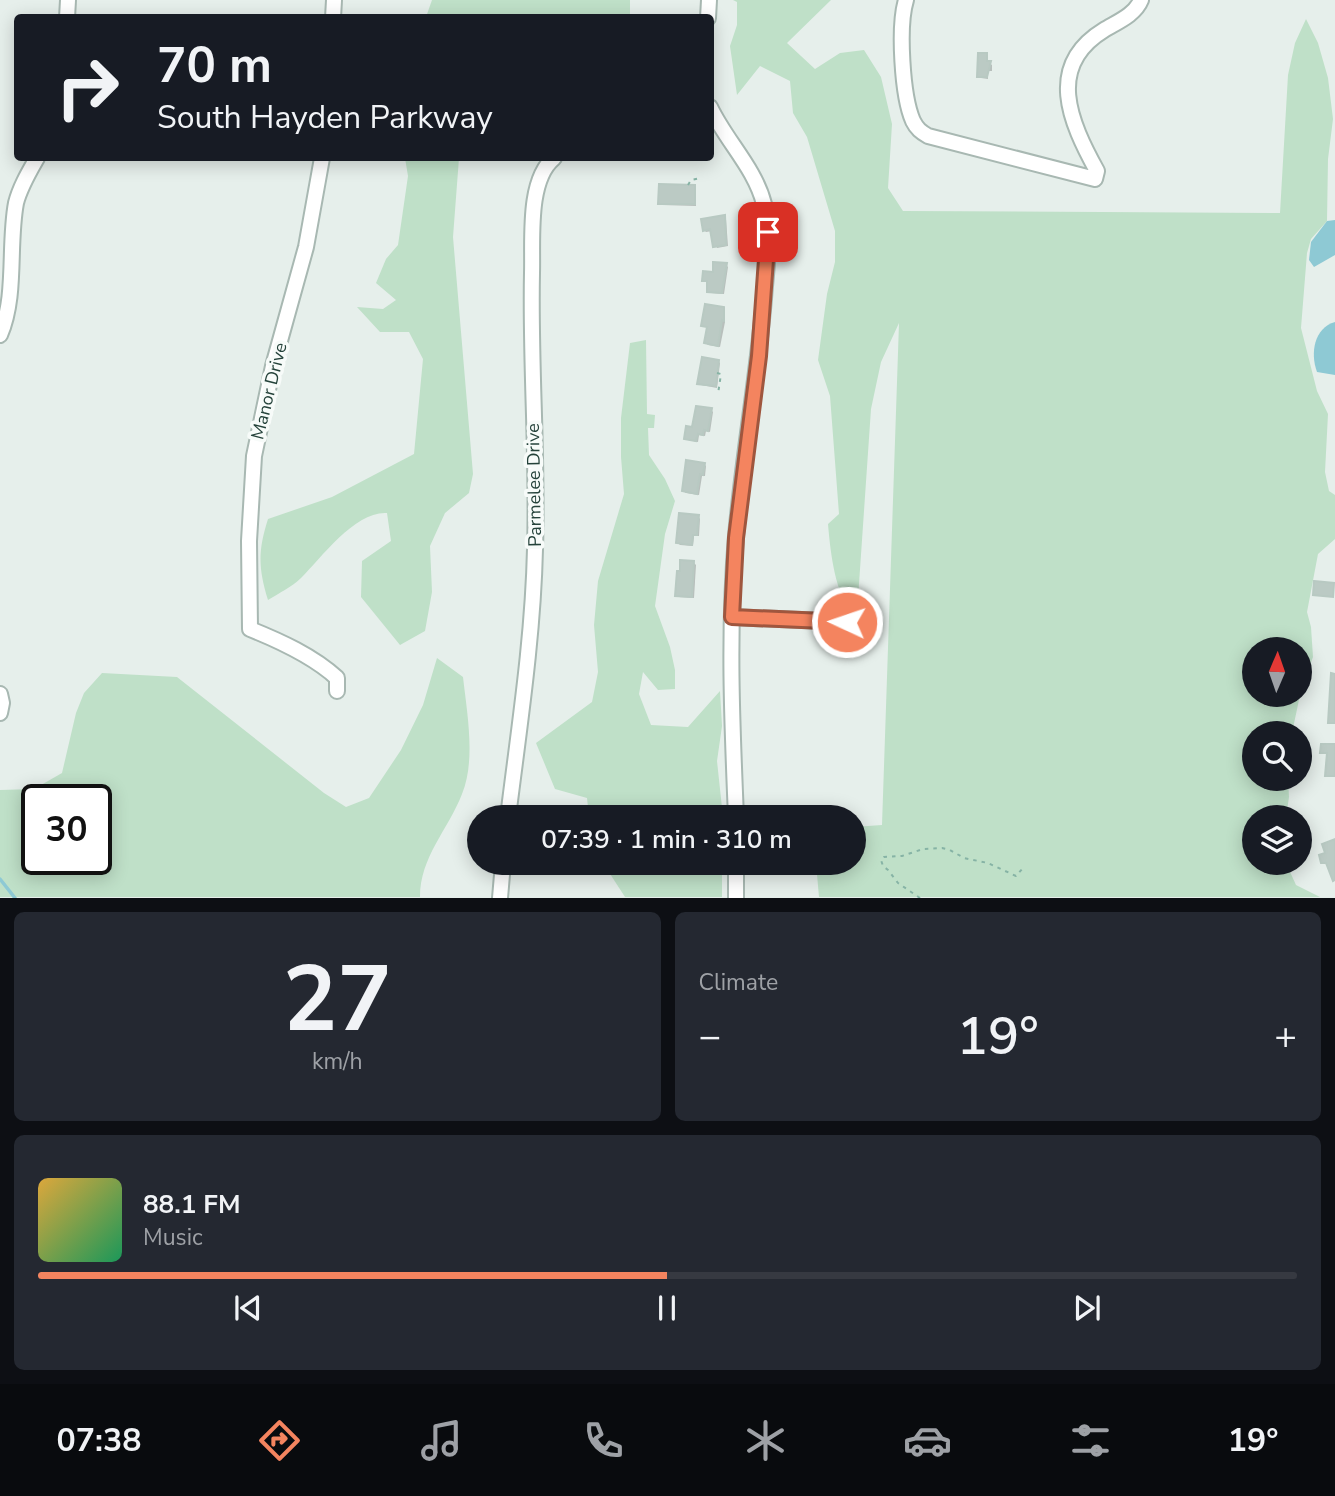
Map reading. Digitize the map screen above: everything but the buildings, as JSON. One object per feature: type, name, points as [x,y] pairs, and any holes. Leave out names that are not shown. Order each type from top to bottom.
[{"type":"street","points":[[906,0],[902,26],[903,58],[908,107],[919,131],[928,136],[1095,179],[1097,170],[1080,139],[1072,117],[1068,80],[1074,58],[1083,44],[1132,13],[1141,0]]},
{"type":"street","points":[[717,134],[755,179],[765,205],[768,232],[759,356],[736,538],[730,682],[735,805]]},
{"type":"street","points":[[0,335],[8,312],[17,200],[36,161]]},
{"type":"street","name":"Manor Drive","points":[[321,161],[306,247],[272,366],[254,456],[249,541],[250,629],[281,642],[321,666],[337,678],[337,691]]},
{"type":"street","name":"Parmelee Drive","points":[[510,805],[523,715],[535,561],[536,492],[531,331],[534,214],[538,183],[542,171],[551,161]]},
{"type":"street","points":[[732,617],[847,622]]},
{"type":"street","points":[[0,694],[0,713]]},
{"type":"street","points":[[500,898],[502,875]]},
{"type":"street","points":[[736,875],[736,898]]},
{"type":"path","points":[[688,185],[691,180],[700,178]]},
{"type":"path","points":[[718,373],[721,374],[718,394]]},
{"type":"path","points":[[919,898],[898,883],[883,866],[881,860],[884,857],[942,848],[964,858],[988,863],[1016,876],[1023,868]]},
{"type":"green space","points":[[432,0],[630,0],[630,14],[427,14]]},
{"type":"green space","points":[[733,0],[831,0],[787,43],[815,69],[840,53],[864,50],[881,77],[892,124],[888,188],[903,211],[1280,213],[1288,75],[1295,43],[1306,19],[1318,43],[1328,78],[1333,119],[1328,159],[1327,221],[1311,239],[1307,253],[1301,328],[1317,391],[1328,414],[1325,472],[1329,491],[1335,495],[1335,539],[1318,554],[1307,612],[1312,637],[1242,637],[1242,707],[1297,707],[1295,721],[1242,721],[1242,791],[1289,791],[1289,797],[1288,805],[1242,805],[1242,875],[1291,875],[1296,885],[1320,897],[819,897],[817,875],[866,875],[866,826],[882,825],[899,323],[881,362],[871,409],[857,613],[852,619],[838,584],[831,549],[828,524],[839,514],[830,396],[818,360],[827,294],[835,262],[835,231],[807,137],[793,113],[790,81],[760,66],[737,95],[730,46],[737,25],[737,2]]},
{"type":"green space","points":[[406,161],[459,161],[453,237],[473,474],[469,493],[445,513],[430,546],[432,592],[425,631],[400,645],[361,597],[362,561],[391,541],[387,513],[375,514],[351,527],[297,581],[268,600],[260,559],[268,519],[332,497],[414,454],[423,359],[409,332],[380,332],[357,307],[383,309],[396,300],[376,283],[386,259],[398,245],[408,176]]},
{"type":"green space","points":[[646,340],[647,414],[655,415],[654,428],[648,428],[649,455],[665,479],[675,501],[665,534],[655,606],[670,647],[675,670],[675,689],[658,690],[643,672],[639,694],[651,725],[688,727],[720,691],[722,726],[717,761],[722,805],[588,805],[587,798],[555,789],[536,743],[592,702],[598,672],[594,625],[598,581],[624,494],[621,418],[630,343]]},
{"type":"green space","points":[[437,658],[463,677],[470,752],[462,794],[430,856],[421,883],[420,897],[0,897],[0,790],[21,789],[21,875],[112,875],[112,784],[43,784],[62,773],[76,713],[84,693],[102,673],[177,677],[324,793],[346,807],[369,798],[401,750],[423,705]]},
{"type":"green space","points":[[611,875],[722,875],[722,897],[625,897]]},
{"type":"water","points":[[1335,220],[1335,255],[1314,267],[1309,260],[1311,242],[1327,221]]},
{"type":"water","points":[[1335,322],[1335,375],[1317,372],[1314,349],[1318,335]]},
{"type":"waterway","points":[[0,879],[15,898]]},
{"type":"route","points":[[768,232],[759,356],[736,538],[732,617],[847,622]]}]
